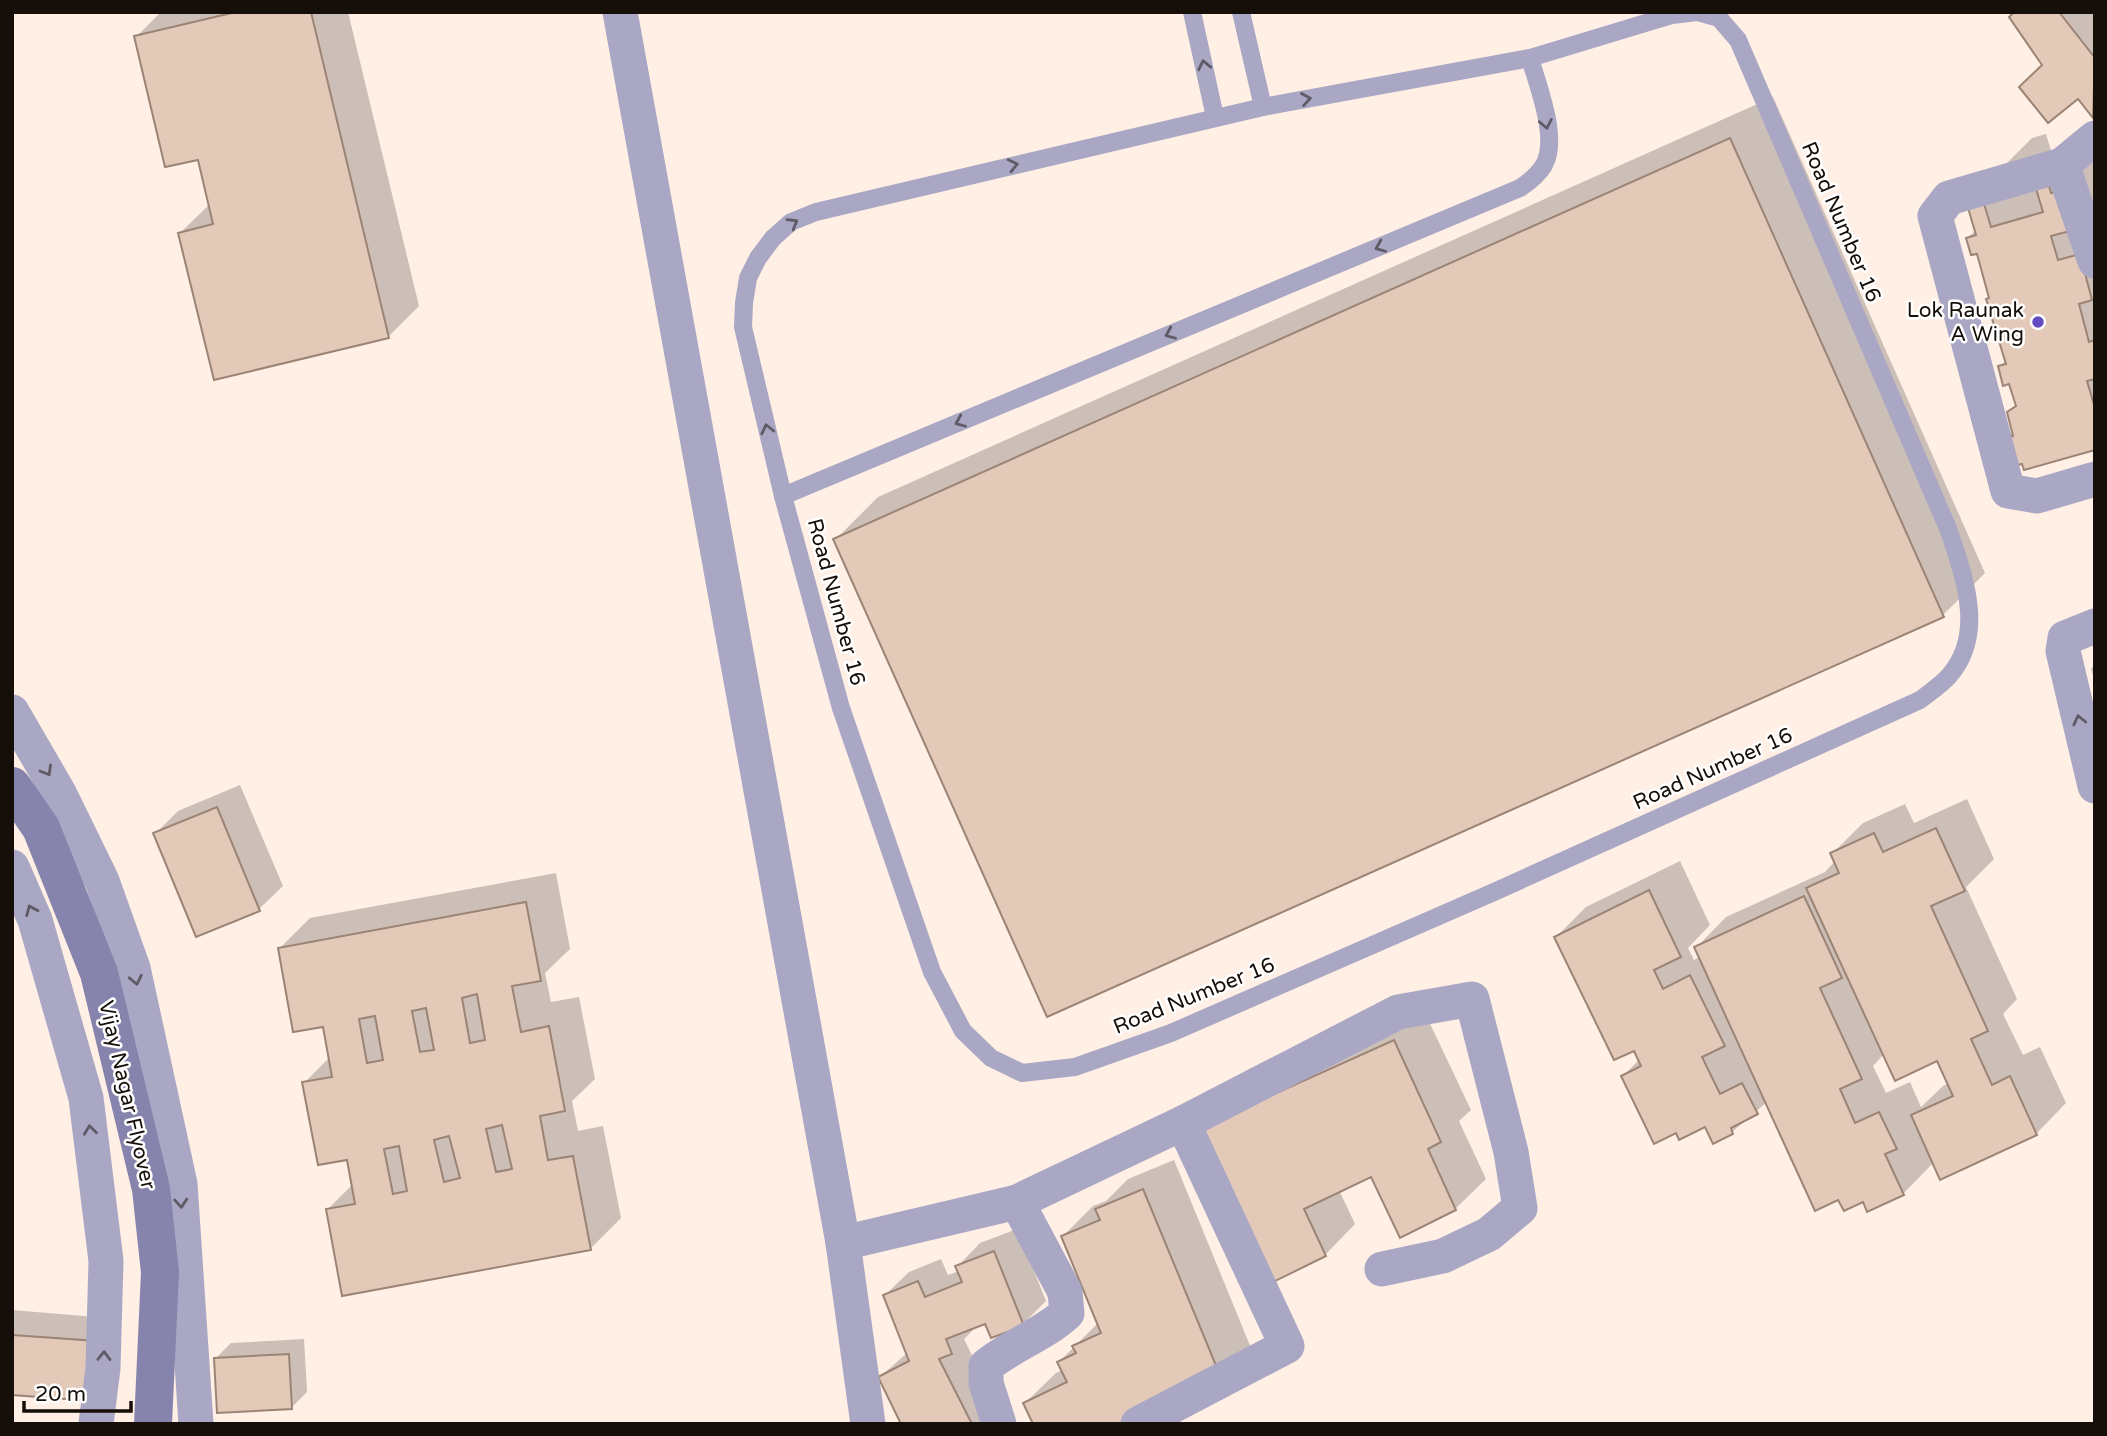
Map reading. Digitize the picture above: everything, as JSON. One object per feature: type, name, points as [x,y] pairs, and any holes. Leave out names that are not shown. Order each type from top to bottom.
[{"type":"main road","name":"Vijay Nagar Flyover","points":[[12,786],[41,828],[99,973],[151,1189],[160,1272],[153,1424]]},
{"type":"street","points":[[620,12],[843,1243],[868,1424]]},
{"type":"street","points":[[2095,138],[2062,165],[1949,198],[1935,216],[2008,491],[2037,496],[2095,479]]},
{"type":"street","points":[[2062,165],[2095,261]]},
{"type":"street","points":[[2095,626],[2065,638],[2063,651],[2095,786]]},
{"type":"street","points":[[12,712],[59,793],[102,881],[134,968],[180,1184],[196,1424]]},
{"type":"street","points":[[12,867],[36,920],[86,1098],[106,1261],[103,1368],[96,1424]]},
{"type":"street","points":[[843,1243],[1017,1202],[1183,1123],[1398,1012],[1472,999],[1511,1152],[1520,1208],[1489,1234],[1443,1256],[1382,1269]]},
{"type":"street","points":[[1138,1424],[1287,1346],[1183,1123]]},
{"type":"street","points":[[999,1424],[986,1383],[986,1366],[1001,1354],[1052,1326],[1067,1313],[1065,1292],[1017,1202]]},
{"type":"lane","points":[[1192,12],[1215,117]]},
{"type":"lane","points":[[1241,12],[1263,107]]},
{"type":"lane","name":"Road Number 16","points":[[1697,12],[1719,18],[1738,40],[1949,531],[1967,585],[1970,618],[1966,650],[1949,676],[1920,700],[1494,892],[1171,1033],[1075,1067],[1022,1073],[991,1058],[964,1031],[932,972],[841,708],[783,496],[743,327],[748,278],[758,258],[773,238],[791,222],[816,212],[1215,117],[1531,58],[1672,15],[1697,12]]},
{"type":"lane","points":[[783,496],[1520,188],[1533,179],[1544,165],[1549,148],[1548,129],[1531,58]]},
{"type":"building","points":[[236,12],[311,12],[389,338],[214,380],[178,233],[213,224],[198,160],[165,167],[134,36]]},
{"type":"building","points":[[2014,12],[2059,12],[2095,58],[2093,118],[2078,99],[2048,123],[2019,87],[2042,65],[2009,17]]},
{"type":"building","points":[[1730,138],[1944,617],[1047,1017],[833,539]]},
{"type":"building","name":"Lok Raunak A Wing","points":[[2047,179],[2051,193],[2058,191],[2070,231],[2051,236],[2058,260],[2080,254],[2092,300],[2079,304],[2089,342],[2095,340],[2095,379],[2087,381],[2095,408],[2095,450],[2024,470],[2022,464],[2013,466],[2005,438],[2013,436],[2007,412],[2016,406],[2009,384],[2003,386],[1998,366],[2006,364],[1986,299],[1989,298],[1977,254],[1971,255],[1966,238],[1976,235],[1966,201],[1982,197],[1991,227],[2043,212],[2034,182]]},
{"type":"building","points":[[217,807],[260,911],[196,937],[153,833]]},
{"type":"building","points":[[1936,828],[1965,891],[1931,906],[1988,1031],[1971,1039],[1992,1085],[2010,1076],[2037,1135],[1940,1180],[1911,1115],[1953,1096],[1937,1061],[1895,1081],[1806,888],[1839,873],[1830,853],[1874,833],[1883,852]]},
{"type":"building","points":[[1649,890],[1681,957],[1654,970],[1663,989],[1690,975],[1725,1046],[1702,1057],[1720,1094],[1742,1083],[1758,1114],[1731,1128],[1733,1134],[1713,1144],[1705,1127],[1679,1140],[1676,1133],[1654,1144],[1621,1076],[1641,1066],[1634,1051],[1614,1060],[1554,937]]},
{"type":"building","points":[[1804,896],[1842,978],[1820,988],[1862,1079],[1840,1089],[1855,1123],[1879,1112],[1897,1149],[1885,1154],[1904,1195],[1867,1212],[1863,1202],[1844,1211],[1838,1200],[1815,1211],[1694,947]]},
{"type":"building","points":[[526,902],[541,981],[512,986],[521,1032],[549,1026],[565,1111],[540,1116],[548,1160],[573,1156],[591,1250],[342,1296],[326,1209],[355,1204],[347,1160],[318,1165],[302,1082],[332,1077],[323,1027],[293,1032],[278,948]],"holes":[[[477,994],[485,1040],[470,1043],[462,998]],[[426,1008],[434,1050],[420,1052],[412,1011]],[[375,1016],[383,1060],[367,1063],[359,1019]],[[502,1125],[512,1169],[496,1172],[486,1129]],[[449,1136],[460,1178],[444,1182],[434,1140]],[[399,1146],[407,1191],[393,1194],[384,1149]]]},
{"type":"building","points":[[1394,1040],[1441,1142],[1428,1149],[1456,1210],[1400,1238],[1371,1177],[1304,1209],[1326,1256],[1269,1284],[1197,1129]]},
{"type":"building","points":[[1143,1189],[1222,1380],[1123,1424],[1033,1424],[1023,1403],[1067,1382],[1057,1362],[1076,1353],[1072,1346],[1101,1333],[1061,1236],[1100,1220],[1095,1209]]},
{"type":"building","points":[[994,1251],[1024,1326],[991,1338],[985,1324],[946,1339],[952,1354],[939,1359],[972,1424],[901,1424],[878,1377],[909,1361],[883,1295],[918,1281],[925,1297],[962,1282],[955,1266]]},
{"type":"building","points":[[12,1335],[97,1341],[92,1401],[12,1395]]},
{"type":"building","points":[[289,1354],[292,1409],[217,1413],[214,1358]]},
{"type":"place","name":"Lok Raunak A Wing","points":[[2038,322]]}]
